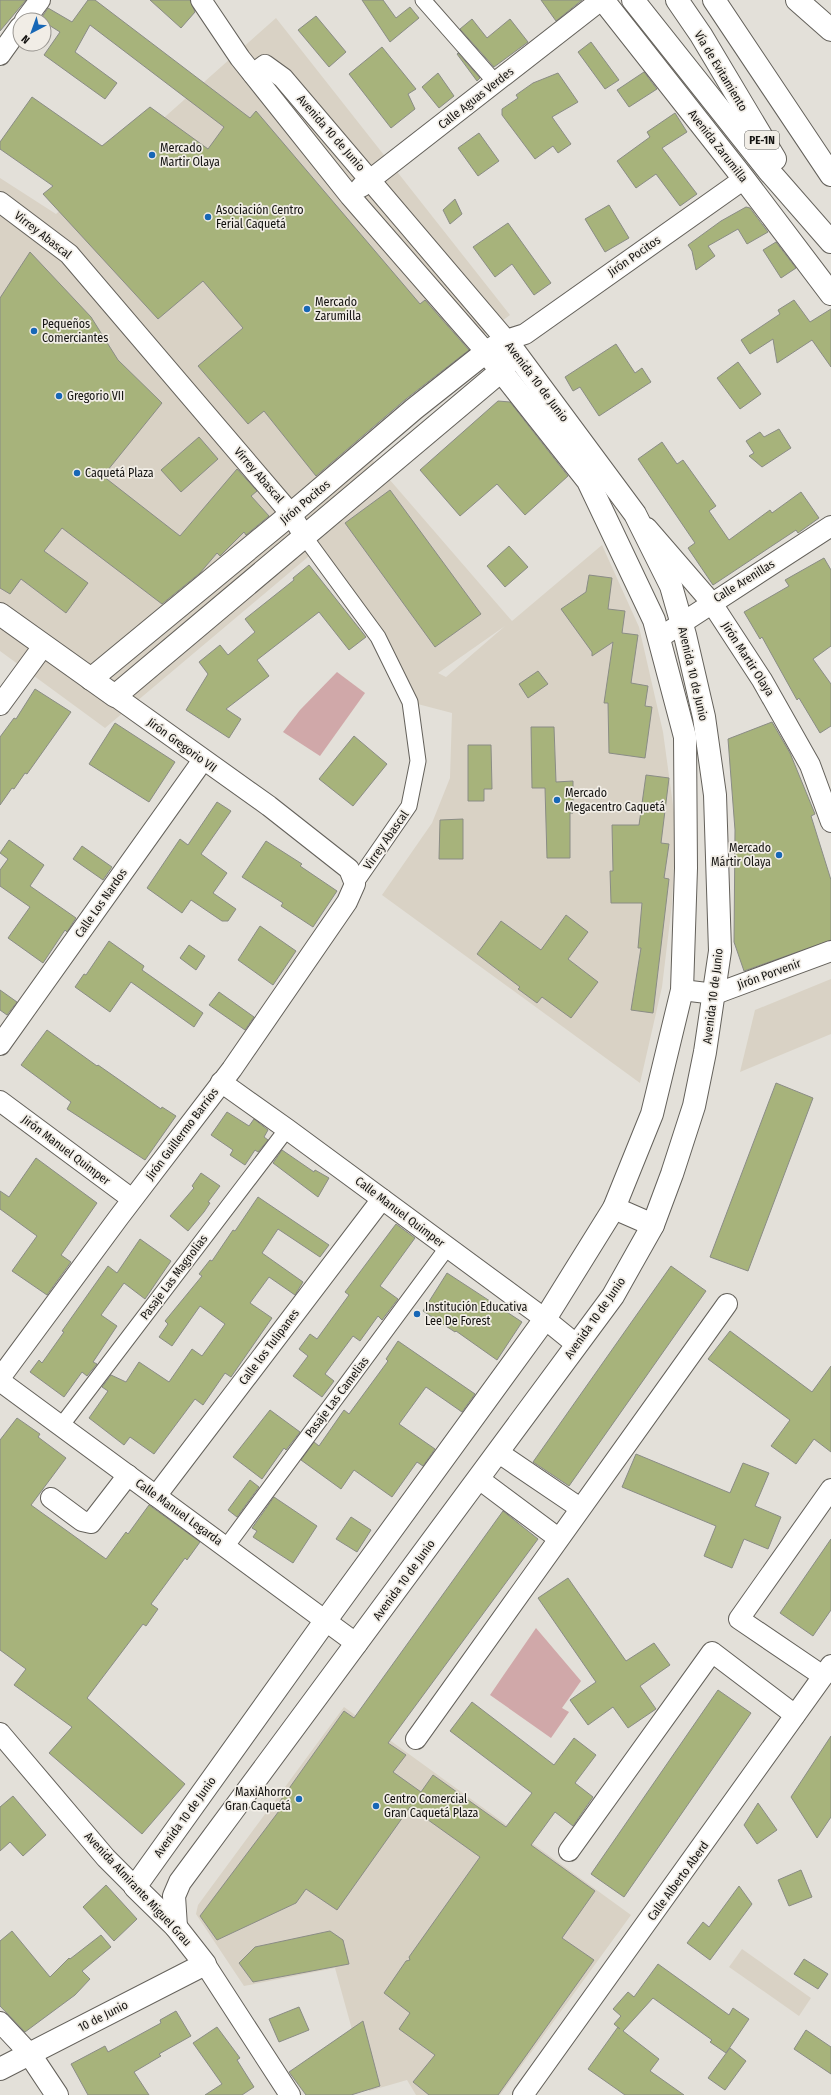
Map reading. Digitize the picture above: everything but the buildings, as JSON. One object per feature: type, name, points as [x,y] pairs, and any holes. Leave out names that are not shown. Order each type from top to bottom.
[{"type":"main road","name":"Avenida Zarumilla","points":[[602,0],[744,179],[831,294]]},
{"type":"main road","points":[[634,0],[768,170],[831,242]]},
{"type":"main road","name":"Vía de Evitamiento","points":[[677,0],[701,34],[765,144],[831,242]]},
{"type":"main road","points":[[714,0],[831,175]]},
{"type":"main road","points":[[798,0],[831,30]]},
{"type":"main road","name":"Jirón Pocitos","points":[[91,679],[291,514],[414,409],[486,352],[515,342]]},
{"type":"main road","name":"Jirón Pocitos","points":[[115,696],[501,371],[515,342]]},
{"type":"main road","name":"Avenida 10 de Junio","points":[[176,1927],[174,1896],[180,1882],[499,1453],[612,1296],[653,1225],[672,1174],[694,1106],[715,994],[720,951],[715,795],[704,717],[682,622],[671,586],[635,514],[515,342]]},
{"type":"main road","name":"Avenida 10 de Junio","points":[[135,1887],[326,1620],[545,1319],[614,1208],[652,1114],[682,990],[686,868],[685,737],[654,620],[588,481],[486,352]]},
{"type":"main road","name":"Jirón Gregorio VII","points":[[0,614],[115,696]]},
{"type":"main road","points":[[614,1208],[653,1225]]},
{"type":"main road","name":"Avenida Almirante Miguel Grau","points":[[135,1887],[176,1927],[205,1964]]},
{"type":"main road","name":"10 de Junio","points":[[0,2069],[205,1964]]},
{"type":"main road","points":[[29,2053],[57,2095]]},
{"type":"street","points":[[31,12],[40,0]]},
{"type":"street","name":"Avenida 10 de Junio","points":[[201,0],[253,74],[350,196],[486,352]]},
{"type":"street","points":[[423,0],[496,83]]},
{"type":"street","name":"Calle Aguas Verdes","points":[[350,196],[602,0]]},
{"type":"street","points":[[0,55],[12,38]]},
{"type":"street","name":"Avenida 10 de Junio","points":[[253,74],[265,65],[283,78],[515,342]]},
{"type":"street","name":"Jirón Pocitos","points":[[515,342],[744,179]]},
{"type":"street","name":"Virrey Abascal","points":[[0,202],[69,254],[291,514],[304,536],[378,637],[410,702],[418,761],[409,806],[355,884]]},
{"type":"street","name":"Jirón Martir Olaya","points":[[635,514],[711,602],[771,694],[810,765],[831,822]]},
{"type":"street","name":"Calle Arenillas","points":[[659,638],[711,602],[831,526]]},
{"type":"street","points":[[0,705],[44,645]]},
{"type":"street","name":"Jirón Gregorio VII","points":[[115,696],[269,806],[349,869],[355,884]]},
{"type":"street","name":"Calle Los Nardos","points":[[0,1045],[203,760]]},
{"type":"street","name":"Jirón Guillermo Barrios","points":[[0,1380],[132,1199],[221,1082],[347,902],[355,884]]},
{"type":"street","name":"Jirón Porvenir","points":[[682,990],[715,994],[831,951]]},
{"type":"street","name":"Calle Manuel Quimper","points":[[221,1082],[545,1319],[576,1345]]},
{"type":"street","name":"Jirón Manuel Quimper","points":[[0,1101],[132,1199]]},
{"type":"street","name":"Pasaje Las Magnolias","points":[[61,1426],[287,1129]]},
{"type":"street","name":"Calle los Tulipanes","points":[[156,1496],[382,1199]]},
{"type":"street","name":"Pasaje Las Camelias","points":[[226,1547],[448,1248]]},
{"type":"street","points":[[416,1738],[727,1304]]},
{"type":"street","name":"Calle Manuel Legarda","points":[[0,1380],[358,1644]]},
{"type":"street","points":[[499,1453],[580,1508]]},
{"type":"street","points":[[52,1498],[82,1521],[91,1523],[128,1475]]},
{"type":"street","points":[[479,1479],[558,1538]]},
{"type":"street","points":[[827,1671],[740,1619],[831,1489]]},
{"type":"street","points":[[569,1851],[712,1652],[795,1714]]},
{"type":"street","name":"Calle Alberto Aberd","points":[[523,2095],[680,1879],[795,1714],[827,1671]]},
{"type":"street","name":"Avenida Almirante Miguel Grau","points":[[0,1733],[106,1858],[135,1887]]},
{"type":"street","name":"Avenida Almirante Miguel Grau","points":[[205,1964],[290,2095]]},
{"type":"street","points":[[0,2022],[29,2053]]},
{"type":"shaded area","points":[[276,18],[510,315],[351,435],[512,621],[602,545],[639,627],[663,732],[676,827],[672,904],[662,987],[640,1083],[382,895],[432,823],[450,778],[452,713],[410,702],[315,551],[105,728],[0,651],[0,178],[56,214]],"holes":[[[505,626],[446,677],[438,673]]]},
{"type":"shaded area","points":[[337,672],[365,693],[320,756],[283,732],[300,710]]},
{"type":"shaded area","points":[[831,979],[831,1034],[740,1072],[755,1010]]},
{"type":"shaded area","points":[[536,1628],[581,1681],[562,1708],[569,1712],[551,1738],[490,1695]]},
{"type":"shaded area","name":"Centro Comercial Gran Caquetá Plaza","points":[[344,1707],[631,1915],[500,2095],[416,2095],[407,2080],[369,2091],[335,1968],[244,1986],[196,1914],[198,1905]]},
{"type":"shaded area","points":[[742,1949],[811,1998],[799,2016],[729,1967]]},
{"type":"place","name":"Mercado Martir Olaya","points":[[152,155]]},
{"type":"place","name":"Asociación Centro Ferial Caquetá","points":[[208,217]]},
{"type":"place","name":"Mercado Zarumilla","points":[[307,309]]},
{"type":"place","name":"Pequeños Comerciantes","points":[[34,331]]},
{"type":"place","name":"Gregorio VII","points":[[59,396]]},
{"type":"place","name":"Caquetá Plaza","points":[[77,473]]},
{"type":"place","name":"Mercado Megacentro Caquetá","points":[[557,800]]},
{"type":"place","name":"Mercado Mártir Olaya","points":[[779,855]]},
{"type":"place","name":"Institución Educativa Lee De Forest","points":[[417,1314]]},
{"type":"place","name":"MaxiAhorro Gran Caquetá","points":[[299,1799]]},
{"type":"place","name":"Centro Comercial Gran Caquetá Plaza","points":[[376,1806]]}]
